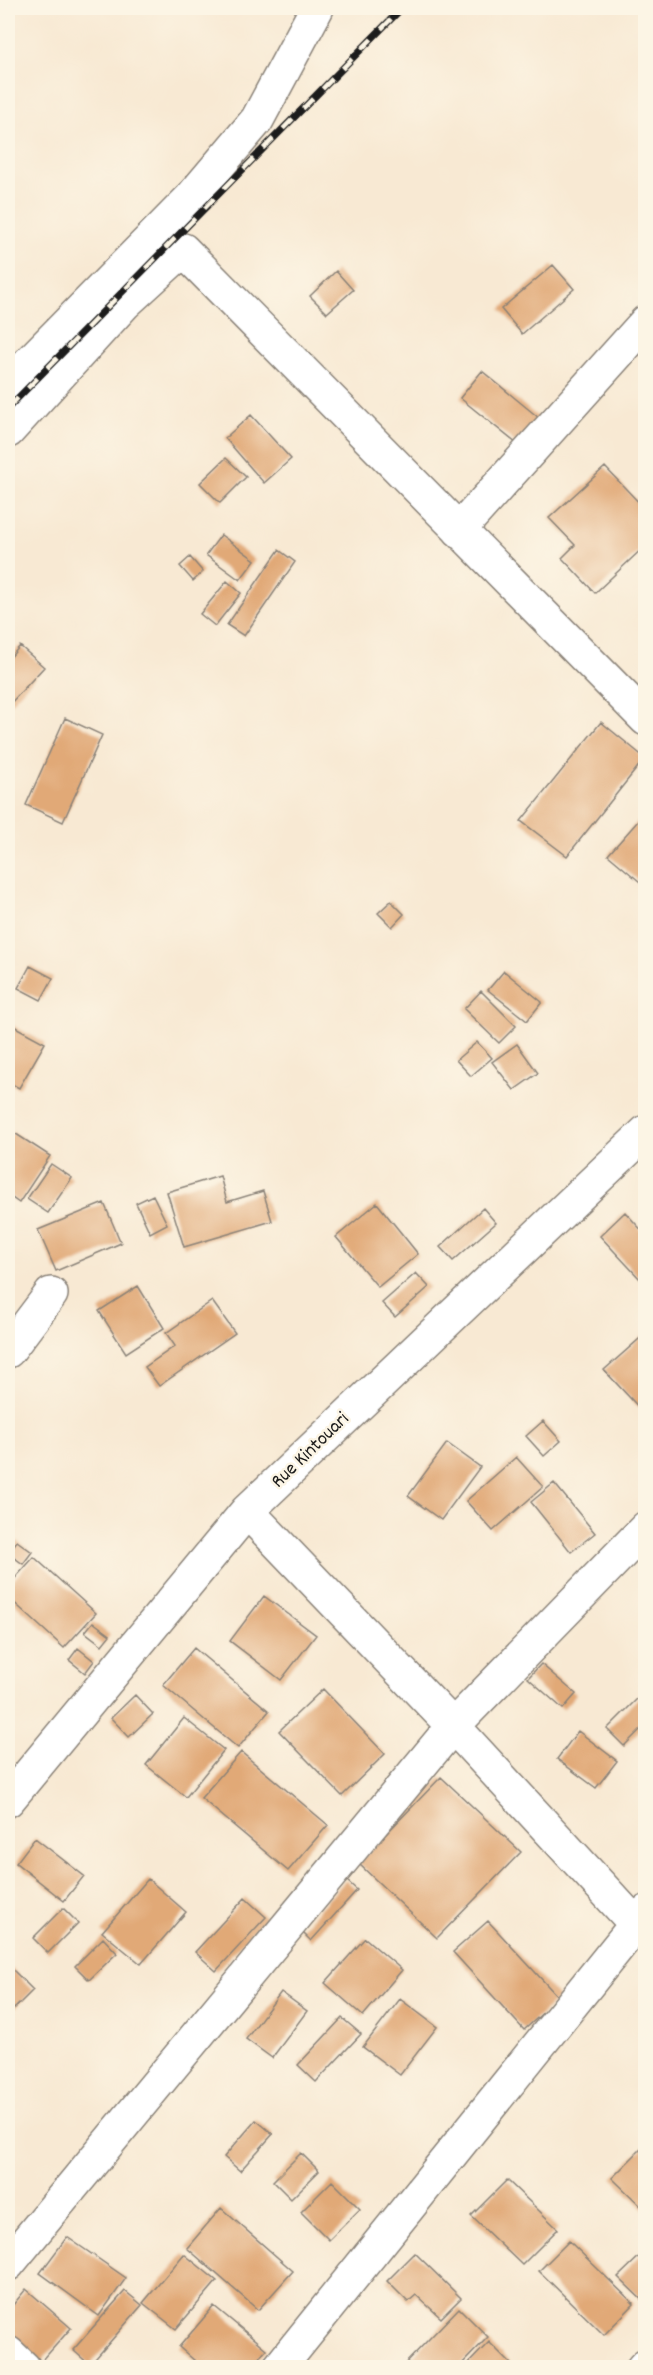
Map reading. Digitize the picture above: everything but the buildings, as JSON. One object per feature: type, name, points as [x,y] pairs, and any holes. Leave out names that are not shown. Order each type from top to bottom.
[{"type":"street","points":[[8,384],[191,198],[257,120],[317,8]]},
{"type":"street","points":[[8,431],[124,304],[183,250],[645,719]]},
{"type":"street","points":[[459,530],[645,322]]},
{"type":"street","name":"Rue Kintouari","points":[[8,1800],[247,1511],[645,1132]]},
{"type":"street","points":[[8,1351],[51,1294]]},
{"type":"street","points":[[247,1511],[642,1923],[279,2367]]},
{"type":"street","points":[[8,2264],[453,1726],[645,1528]]},
{"type":"street","points":[[8,2353],[24,2367]]},
{"type":"railway","points":[[8,408],[402,8]]}]
